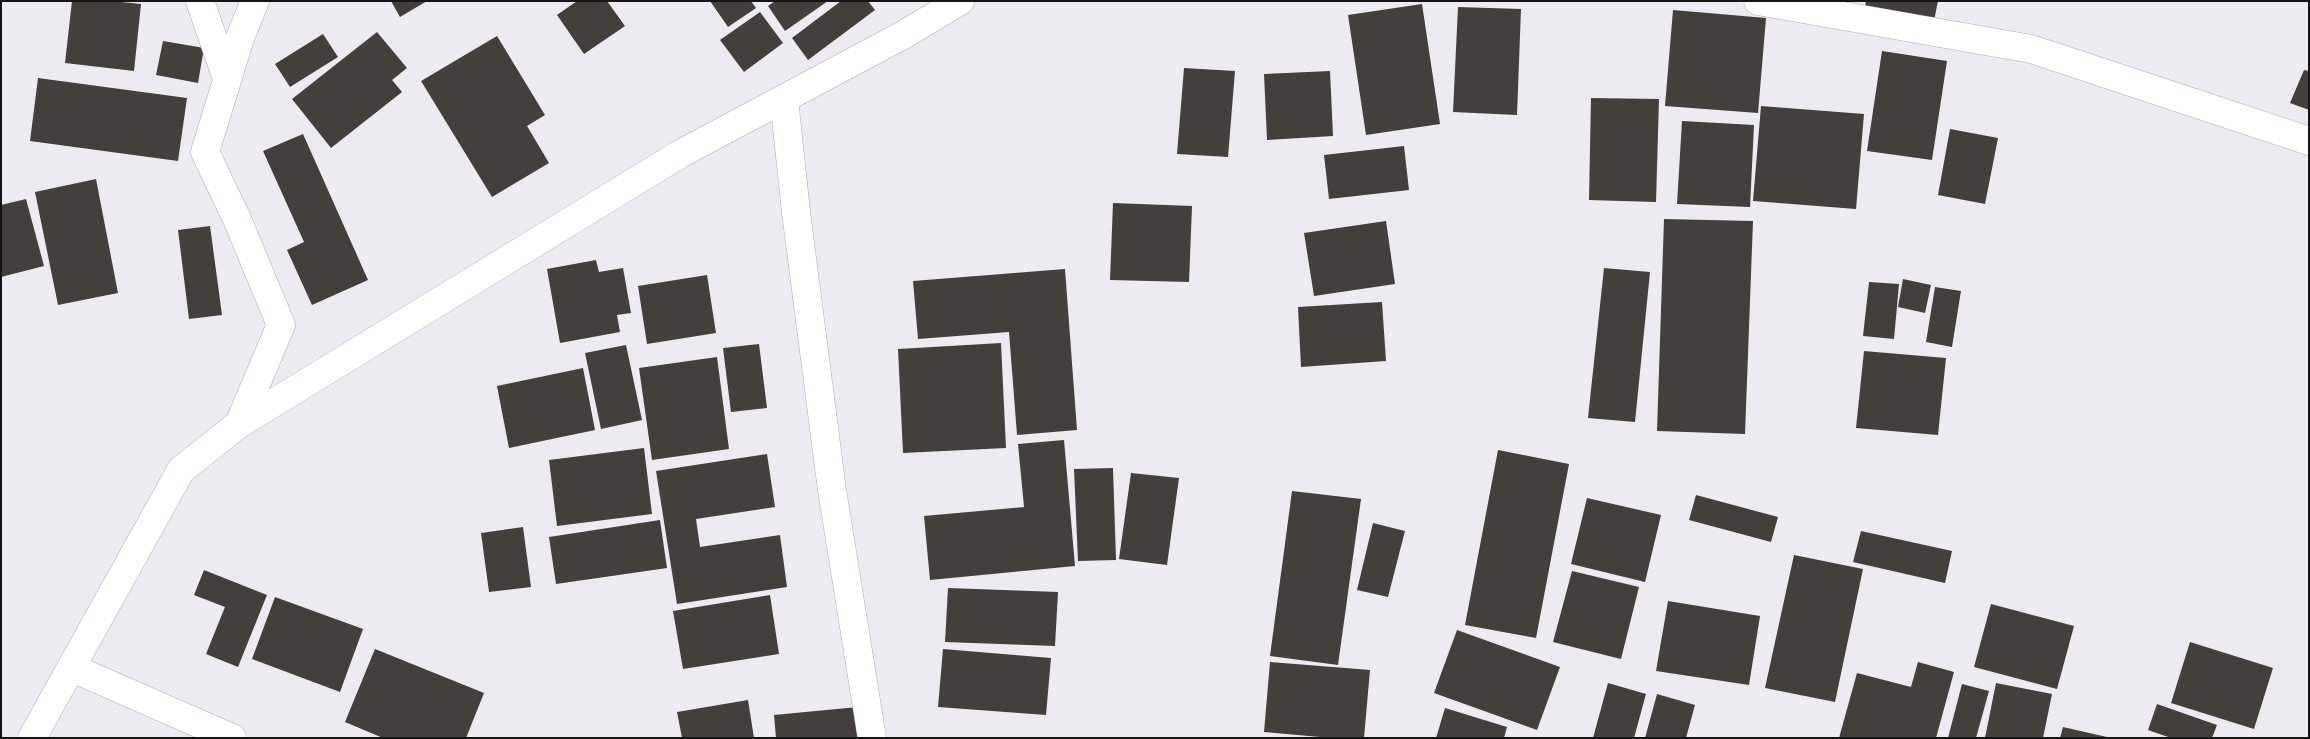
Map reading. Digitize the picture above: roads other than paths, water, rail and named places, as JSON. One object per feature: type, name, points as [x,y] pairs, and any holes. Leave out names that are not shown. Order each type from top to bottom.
[{"type":"street","points":[[200,1],[227,79]]},
{"type":"street","points":[[239,424],[281,325],[238,219],[204,152],[240,38],[255,1]]},
{"type":"street","points":[[32,738],[181,470],[239,424],[680,154],[905,34],[960,1]]},
{"type":"street","points":[[1758,1],[2031,49],[2309,141]]},
{"type":"street","points":[[784,99],[796,212],[832,490],[872,738]]},
{"type":"street","points":[[72,668],[232,738]]}]
